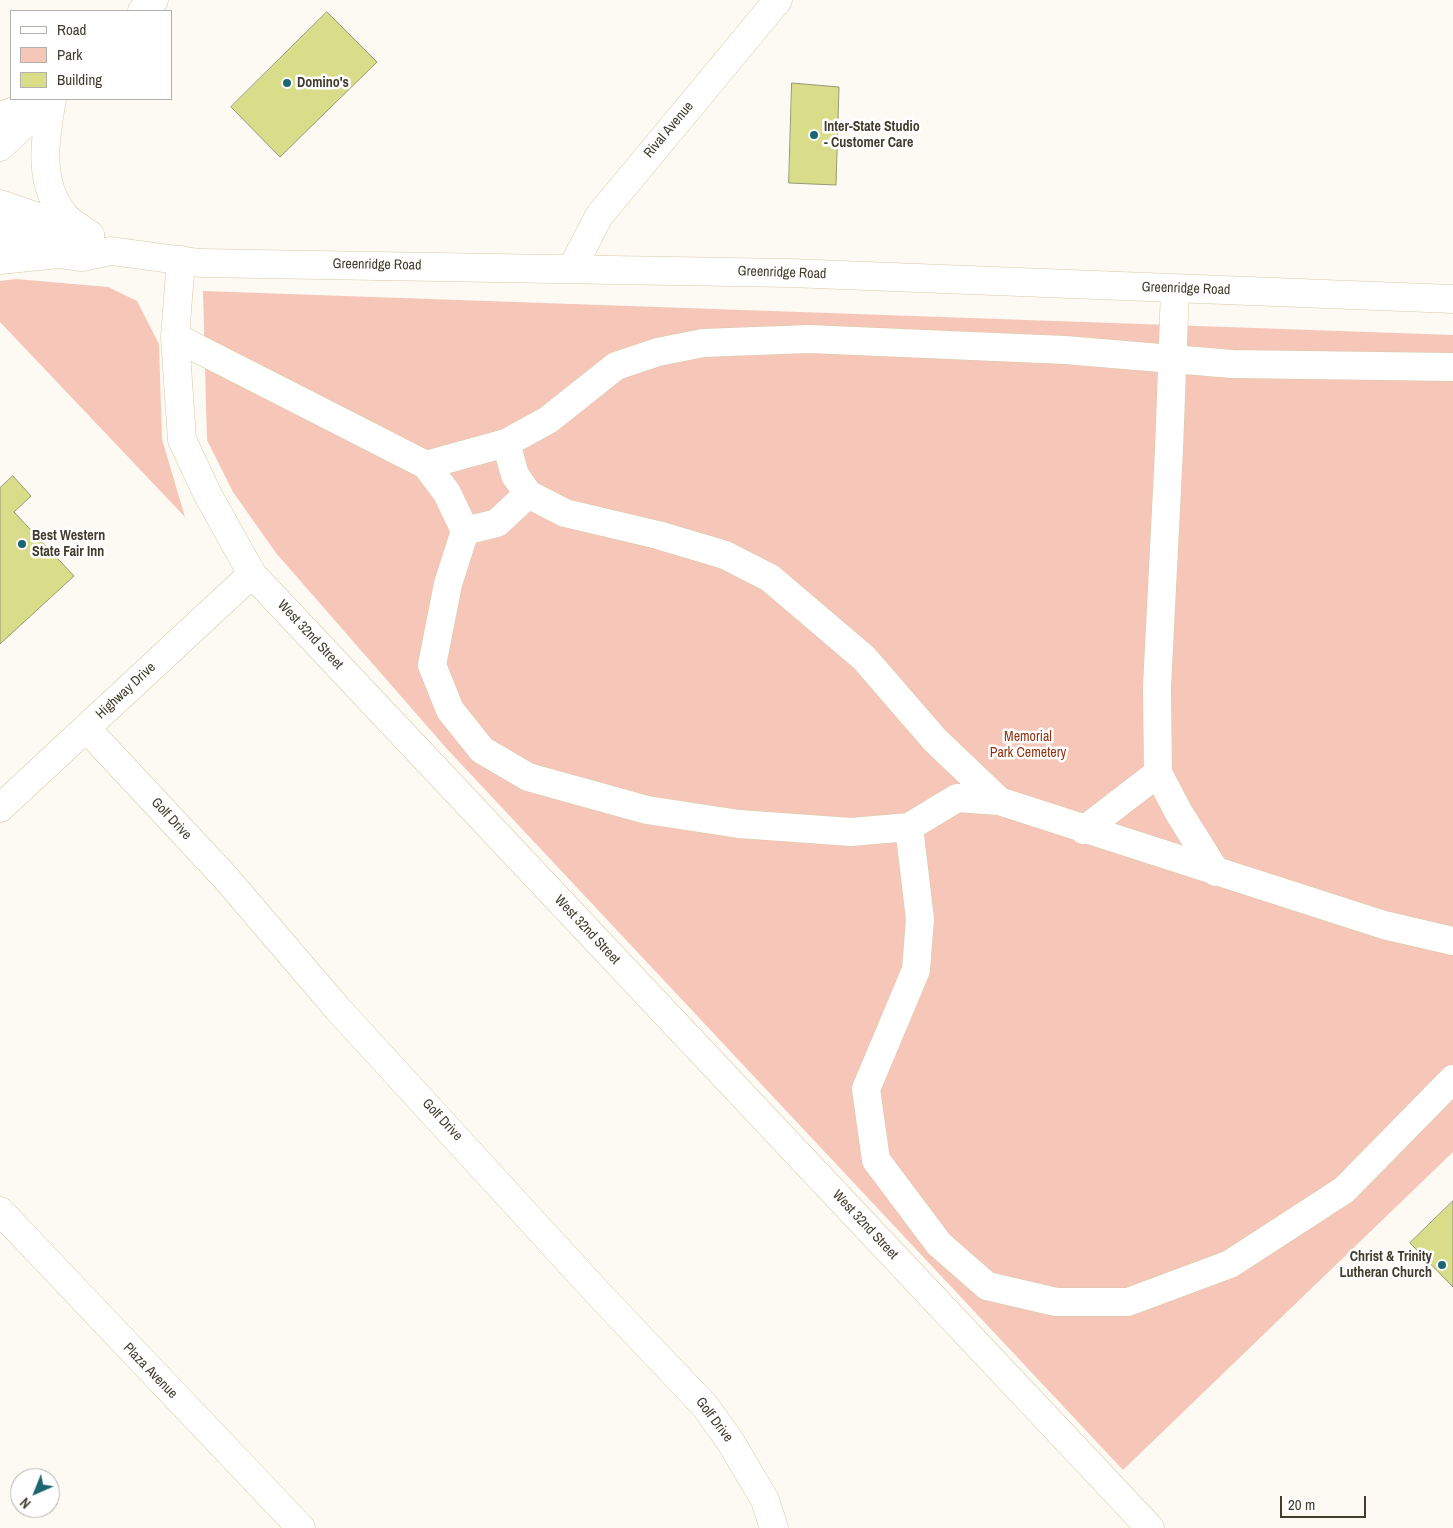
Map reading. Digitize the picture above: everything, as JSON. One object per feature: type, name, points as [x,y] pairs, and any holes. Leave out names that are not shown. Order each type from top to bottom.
[{"type":"main road","points":[[143,10],[154,0]]},
{"type":"main road","name":"Rival Avenue","points":[[572,268],[599,216],[778,0]]},
{"type":"main road","points":[[0,116],[47,100]]},
{"type":"main road","points":[[0,147],[49,100]]},
{"type":"main road","points":[[50,100],[45,134],[48,184],[66,217],[100,243]]},
{"type":"main road","name":"Greenridge Road","points":[[0,204],[100,243],[200,263],[790,273],[1453,299]]},
{"type":"main road","name":"Greenridge Road","points":[[0,233],[60,254],[82,257],[100,243]]},
{"type":"main road","points":[[0,260],[60,254]]},
{"type":"main road","name":"West 32nd Street","points":[[181,260],[175,337],[182,440],[208,495],[252,574],[1150,1528]]},
{"type":"main road","points":[[1175,289],[1157,687],[1158,774],[1179,813],[1216,872]]},
{"type":"main road","points":[[175,337],[426,465],[448,493],[466,530],[448,584],[432,665],[450,710],[482,750],[528,778],[647,810],[739,824],[850,832],[909,827],[957,798],[999,801],[1084,830],[1384,925],[1453,941]]},
{"type":"main road","points":[[426,465],[506,442],[548,420],[616,366],[658,352],[703,344],[809,340],[1064,350],[1232,364],[1453,367]]},
{"type":"main road","points":[[506,442],[515,476],[528,494],[564,513],[658,535],[725,555],[770,578],[864,658],[935,740],[999,801]]},
{"type":"main road","points":[[466,530],[496,523],[528,494]]},
{"type":"main road","name":"Highway Drive","points":[[0,808],[252,574]]},
{"type":"main road","name":"Golf Drive","points":[[86,728],[225,877],[337,1008],[596,1291],[705,1406],[730,1441],[765,1500],[774,1528]]},
{"type":"main road","points":[[1084,830],[1158,774]]},
{"type":"main road","points":[[909,827],[920,919],[916,970],[866,1089],[876,1160],[939,1244],[987,1286],[1056,1302],[1128,1302],[1230,1264],[1344,1190],[1453,1079]]},
{"type":"main road","name":"Plaza Avenue","points":[[0,1211],[301,1528]]},
{"type":"green space","points":[[16,279],[108,287],[137,301],[159,344],[162,439],[185,517],[0,322],[0,281]]},
{"type":"green space","name":"Memorial Park Cemetery","points":[[203,291],[1453,335],[1453,1152],[1123,1470],[447,749],[276,553],[233,492],[207,440]]},
{"type":"building","points":[[327,12],[377,62],[280,157],[231,107]]},
{"type":"building","name":"Inter-State Studio - Customer Care","points":[[792,83],[839,87],[836,185],[789,183]]},
{"type":"building","name":"Best Western State Fair Inn","points":[[13,476],[31,496],[14,512],[74,576],[0,644],[0,488]]},
{"type":"building","name":"Christ & Trinity Lutheran Church","points":[[1453,1201],[1453,1287],[1410,1243]]},
{"type":"place","name":"Domino's","points":[[287,83]]},
{"type":"place","name":"Inter-State Studio - Customer Care","points":[[814,135]]},
{"type":"place","name":"Best Western State Fair Inn","points":[[22,544]]},
{"type":"place","name":"Christ & Trinity Lutheran Church","points":[[1442,1265]]}]
